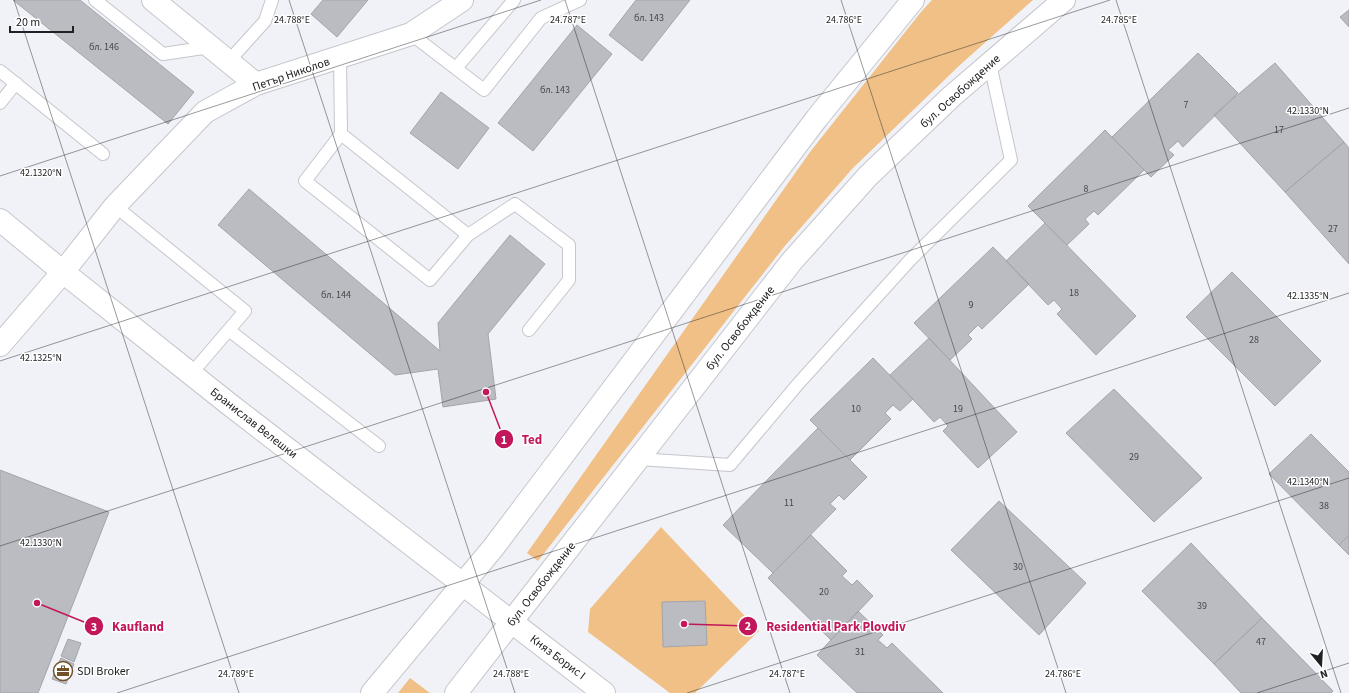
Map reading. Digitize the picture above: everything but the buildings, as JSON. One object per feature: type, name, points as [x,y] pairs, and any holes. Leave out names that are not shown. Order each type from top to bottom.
[{"type":"main road","points":[[153,0],[256,84]]},
{"type":"main road","name":"Петър Николов","points":[[0,345],[63,272],[115,206],[205,112],[256,84],[411,34],[462,0]]},
{"type":"main road","points":[[372,693],[507,529],[817,118],[913,0]]},
{"type":"main road","name":"бул. Освобождение","points":[[456,693],[792,262],[868,176],[952,96],[1064,0]]},
{"type":"main road","name":"Бранислав Велешки","points":[[0,220],[191,374],[512,622]]},
{"type":"main road","name":"Княз Борис I","points":[[512,622],[604,693]]},
{"type":"lane","points":[[95,0],[163,54],[210,47]]},
{"type":"lane","points":[[228,62],[265,21],[272,0]]},
{"type":"lane","points":[[456,68],[514,0]]},
{"type":"lane","points":[[411,34],[484,90],[541,18],[580,0]]},
{"type":"lane","points":[[340,57],[341,134],[305,181],[430,280],[468,235],[515,204],[570,245],[569,280],[529,330]]},
{"type":"lane","points":[[638,458],[730,465],[798,384],[910,260],[1011,160],[990,64]]},
{"type":"lane","points":[[0,71],[103,154]]},
{"type":"lane","points":[[0,103],[16,84]]},
{"type":"lane","points":[[341,134],[468,235]]},
{"type":"lane","points":[[115,206],[246,311],[191,374]]},
{"type":"lane","points":[[230,331],[379,446]]},
{"type":"shaded area","points":[[932,0],[1033,0],[961,64],[852,169],[784,247],[538,561],[527,553],[810,152]]},
{"type":"shaded area","points":[[661,527],[759,631],[695,693],[670,693],[588,632],[590,609]]},
{"type":"shaded area","points":[[410,678],[430,693],[398,693]]},
{"type":"place","name":"Ted","points":[[486,392]]},
{"type":"place","name":"Kaufland","points":[[37,603]]},
{"type":"place","name":"Residential Park Plovdiv","points":[[684,624]]},
{"type":"place","name":"SDI Broker","points":[[63,671]]}]
